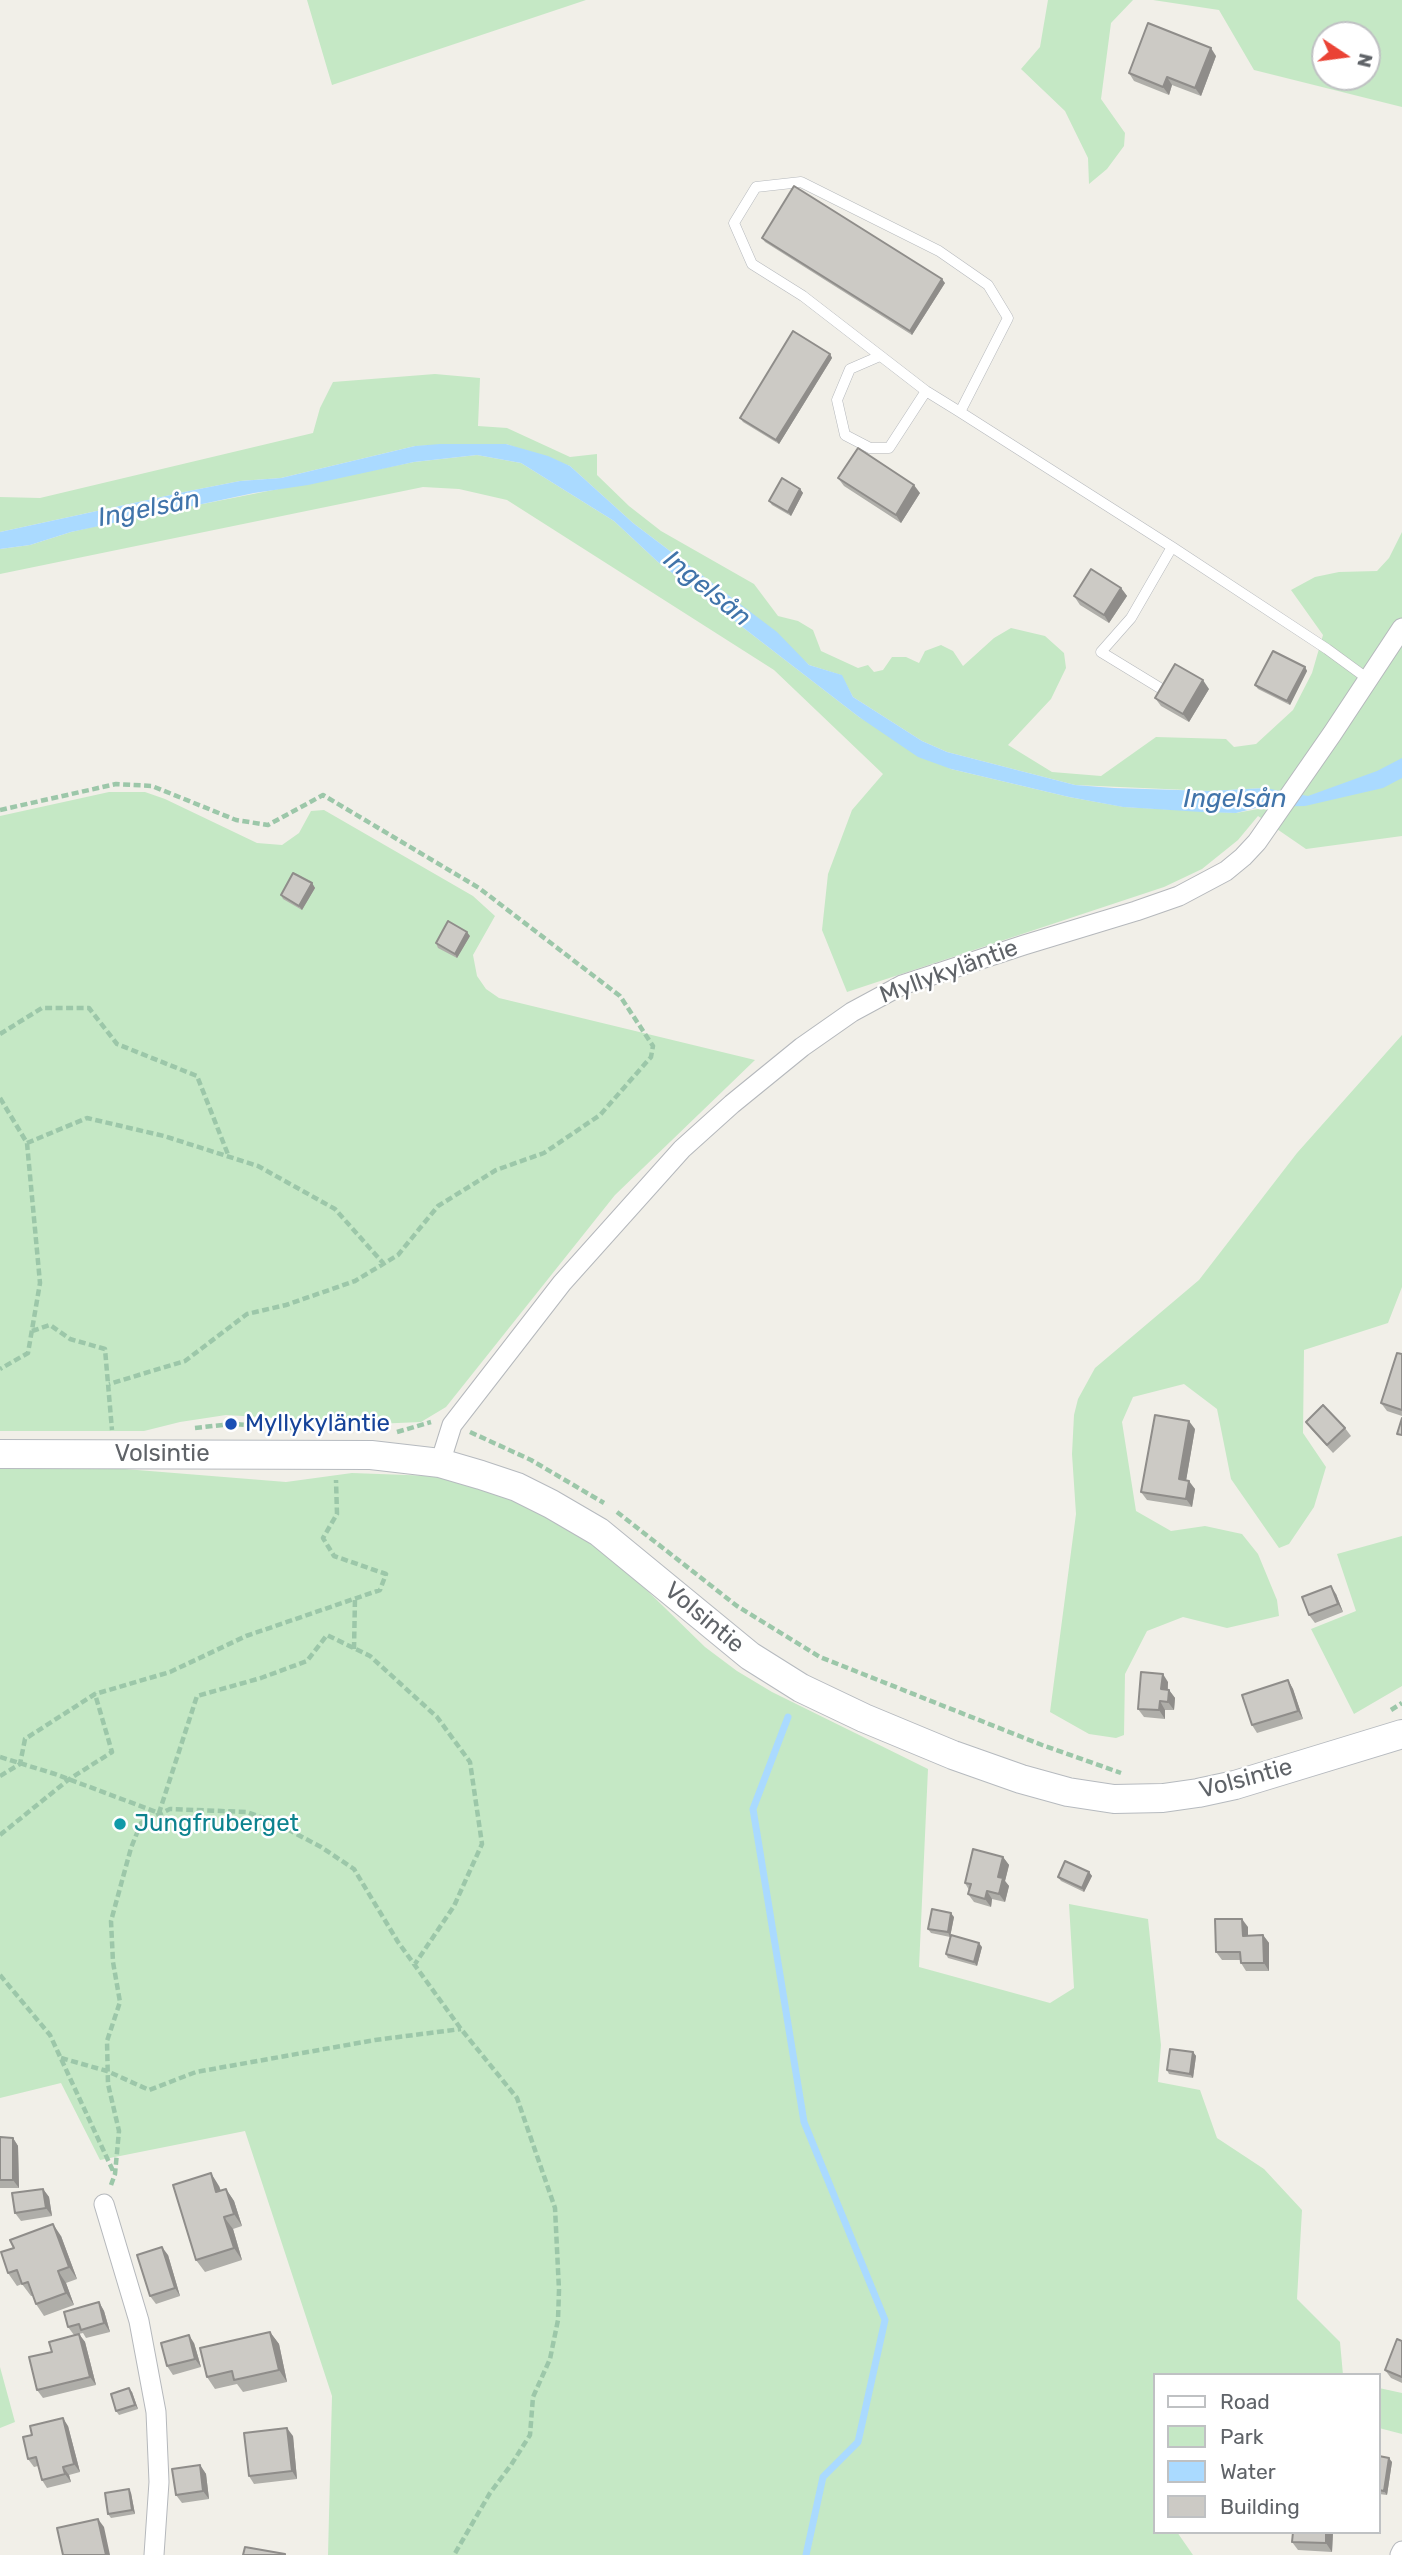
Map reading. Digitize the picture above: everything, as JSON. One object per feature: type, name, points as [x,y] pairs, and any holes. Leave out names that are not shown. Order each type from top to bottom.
[{"type":"street","name":"Myllykyläntie","points":[[440,1462],[452,1425],[562,1283],[682,1149],[732,1104],[802,1047],[852,1012],[902,985],[1024,944],[1136,911],[1208,882],[1244,857],[1402,628]]},
{"type":"street","name":"Volsintie","points":[[0,1454],[371,1455],[440,1462],[517,1487],[600,1532],[750,1656],[801,1688],[953,1755],[1068,1793],[1114,1799],[1163,1798],[1198,1793],[1235,1785],[1402,1734]]},
{"type":"street","points":[[104,2204],[139,2321],[156,2413],[159,2482],[154,2555]]},
{"type":"lane","points":[[960,412],[1008,318],[988,285],[940,251],[801,182],[756,187],[734,223],[752,264],[803,296],[926,391],[1172,547],[1368,679]]},
{"type":"lane","points":[[880,356],[850,369],[837,400],[845,435],[870,448],[889,448],[926,391]]},
{"type":"lane","points":[[1160,688],[1101,652],[1131,618],[1172,547]]},
{"type":"path","points":[[0,810],[116,784],[140,785],[152,786],[236,820],[268,825],[323,795],[479,888],[620,996],[653,1046],[651,1057],[600,1115],[544,1153],[496,1170],[438,1206],[398,1255],[355,1281],[286,1305],[247,1314],[185,1361],[109,1384]]},
{"type":"path","points":[[0,1034],[42,1008],[89,1008],[117,1044],[197,1076],[229,1157]]},
{"type":"path","points":[[0,1098],[27,1143],[40,1283],[28,1353],[0,1369]]},
{"type":"path","points":[[27,1143],[87,1118],[164,1136],[258,1166],[335,1209],[383,1263]]},
{"type":"path","points":[[32,1331],[50,1325],[70,1339],[105,1349],[113,1438]]},
{"type":"path","points":[[452,1425],[479,1434],[577,1485],[629,1520],[737,1606],[820,1657],[1042,1745],[1131,1776]]},
{"type":"path","points":[[0,1776],[20,1764],[24,1740],[95,1693],[170,1672],[246,1636],[380,1590],[386,1574],[334,1556],[323,1538],[337,1514],[336,1474]]},
{"type":"path","points":[[354,1649],[355,1598]]},
{"type":"path","points":[[159,1813],[197,1696],[261,1678],[307,1661],[327,1634],[370,1656],[437,1717],[470,1762],[482,1844],[454,1906],[415,1964]]},
{"type":"path","points":[[0,1835],[68,1780],[112,1752],[95,1693]]},
{"type":"path","points":[[0,1757],[159,1813]]},
{"type":"path","points":[[104,2204],[115,2174],[119,2131],[107,2071],[107,2041],[120,2002],[113,1962],[111,1921],[141,1823],[170,1809],[247,1812],[274,1822],[321,1847],[354,1869],[398,1942],[461,2029],[517,2098],[555,2208],[558,2320],[550,2358],[533,2397],[530,2435],[489,2493],[454,2555]]},
{"type":"path","points":[[0,1975],[50,2035],[115,2174]]},
{"type":"path","points":[[61,2058],[107,2071],[149,2090],[196,2072],[375,2040],[461,2029]]},
{"type":"green space","points":[[307,0],[586,0],[332,85]]},
{"type":"green space","points":[[1048,0],[1133,0],[1111,23],[1101,99],[1125,133],[1124,146],[1107,169],[1089,184],[1088,158],[1065,111],[1021,69],[1040,47]]},
{"type":"green space","points":[[1153,0],[1402,0],[1402,107],[1338,91],[1381,91],[1381,21],[1311,21],[1311,84],[1254,70],[1219,10]]},
{"type":"green space","points":[[435,374],[480,378],[478,426],[507,428],[570,457],[597,454],[597,475],[629,506],[661,531],[754,584],[778,616],[798,621],[813,630],[821,651],[858,668],[868,665],[874,672],[883,670],[892,657],[906,657],[919,663],[925,651],[941,645],[953,651],[963,666],[994,638],[1011,628],[1045,636],[1064,653],[1066,668],[1051,699],[1008,745],[1052,772],[1101,776],[1156,737],[1226,739],[1234,747],[1256,744],[1293,710],[1312,673],[1323,635],[1291,590],[1315,577],[1339,572],[1377,571],[1389,558],[1402,532],[1402,836],[1306,849],[1258,816],[1238,840],[1202,869],[1164,887],[847,992],[822,930],[828,874],[852,810],[883,774],[774,670],[507,500],[459,489],[423,487],[0,574],[0,549],[30,545],[122,520],[414,462],[477,455],[521,463],[614,521],[658,562],[859,717],[951,769],[1124,807],[1236,813],[1269,807],[1265,788],[1210,791],[1075,785],[947,752],[922,741],[853,697],[841,675],[809,665],[736,601],[633,523],[570,466],[506,444],[415,446],[281,478],[240,481],[0,532],[0,497],[40,498],[313,433],[320,408],[333,382]]},
{"type":"green space","points":[[109,792],[145,792],[257,843],[282,845],[299,833],[311,811],[324,810],[473,896],[495,916],[473,955],[477,976],[486,989],[499,998],[755,1060],[615,1195],[446,1407],[421,1422],[375,1424],[226,1415],[144,1431],[0,1431],[0,816]]},
{"type":"green space","points":[[1402,1035],[1402,1287],[1388,1323],[1304,1350],[1303,1433],[1326,1467],[1314,1507],[1289,1544],[1279,1548],[1231,1479],[1217,1409],[1184,1384],[1133,1397],[1122,1422],[1136,1511],[1171,1531],[1205,1526],[1242,1534],[1258,1554],[1277,1600],[1279,1616],[1227,1628],[1183,1617],[1147,1631],[1125,1674],[1124,1735],[1116,1738],[1089,1734],[1050,1712],[1076,1514],[1072,1454],[1074,1415],[1078,1399],[1095,1368],[1199,1280],[1297,1153]]},
{"type":"green space","points":[[100,1467],[286,1482],[352,1473],[433,1476],[503,1494],[557,1520],[623,1567],[705,1647],[737,1671],[772,1692],[928,1769],[919,1967],[1050,2003],[1074,1988],[1069,1904],[1148,1919],[1161,2045],[1158,2082],[1200,2090],[1217,2138],[1264,2169],[1302,2210],[1297,2299],[1340,2342],[1343,2373],[1154,2373],[1154,2534],[1178,2534],[1193,2555],[328,2555],[332,2396],[245,2131],[100,2160],[61,2083],[0,2098],[0,1468]]},
{"type":"green space","points":[[1402,1536],[1402,1686],[1354,1714],[1311,1629],[1356,1611],[1337,1554]]},
{"type":"green space","points":[[0,2367],[15,2422],[0,2428]]},
{"type":"green space","points":[[1381,2388],[1402,2393],[1402,2434],[1381,2429]]},
{"type":"water","name":"Ingelsån","points":[[506,444],[548,456],[570,466],[633,523],[777,632],[809,665],[842,675],[853,697],[922,741],[947,752],[1075,785],[1114,788],[1210,791],[1265,788],[1308,796],[1377,771],[1402,758],[1402,778],[1383,788],[1305,806],[1260,807],[1236,813],[1123,807],[951,769],[918,757],[859,717],[658,562],[614,521],[521,463],[477,455],[414,462],[308,485],[254,493],[71,532],[30,545],[0,549],[0,532],[189,491],[240,481],[281,478],[415,446]]},
{"type":"building","points":[[1148,23],[1211,48],[1195,88],[1167,77],[1163,87],[1129,73]]},
{"type":"building","points":[[794,186],[942,279],[910,331],[762,238]]},
{"type":"building","points":[[793,331],[830,354],[776,440],[740,418]]},
{"type":"building","points":[[858,448],[914,485],[896,515],[838,478]]},
{"type":"building","points":[[782,478],[800,489],[788,512],[769,501]]},
{"type":"building","points":[[1091,569],[1121,588],[1104,615],[1074,596]]},
{"type":"building","points":[[1273,651],[1305,667],[1287,701],[1255,685]]},
{"type":"building","points":[[1175,664],[1203,680],[1183,714],[1155,698]]},
{"type":"building","points":[[293,873],[312,883],[299,906],[281,895]]},
{"type":"building","points":[[448,921],[467,932],[455,954],[436,943]]},
{"type":"building","points":[[1397,1353],[1402,1354],[1402,1410],[1381,1403]]},
{"type":"building","points":[[1323,1405],[1345,1428],[1327,1445],[1306,1422]]},
{"type":"building","points":[[1155,1415],[1189,1421],[1179,1479],[1189,1481],[1186,1499],[1141,1492]]},
{"type":"building","points":[[1402,1418],[1402,1435],[1397,1434]]},
{"type":"building","points":[[1331,1586],[1338,1604],[1309,1615],[1302,1597]]},
{"type":"building","points":[[1141,1672],[1163,1674],[1161,1689],[1169,1690],[1168,1702],[1160,1701],[1159,1710],[1138,1709]]},
{"type":"building","points":[[1288,1680],[1298,1711],[1252,1725],[1242,1695]]},
{"type":"building","points":[[973,1849],[1003,1857],[998,1877],[1003,1878],[999,1894],[987,1891],[985,1899],[968,1894],[971,1884],[965,1883]]},
{"type":"building","points":[[1065,1861],[1089,1872],[1082,1888],[1058,1877]]},
{"type":"building","points":[[932,1909],[951,1913],[948,1932],[928,1929]]},
{"type":"building","points":[[1215,1919],[1242,1919],[1243,1936],[1263,1935],[1264,1963],[1241,1963],[1240,1952],[1216,1952]]},
{"type":"building","points":[[951,1935],[979,1943],[974,1962],[946,1954]]},
{"type":"building","points":[[1170,2049],[1193,2052],[1190,2074],[1167,2070]]},
{"type":"building","points":[[0,2137],[13,2138],[13,2180],[0,2180]]},
{"type":"building","points":[[211,2173],[216,2192],[226,2189],[234,2214],[224,2217],[234,2248],[196,2260],[173,2185]]},
{"type":"building","points":[[43,2189],[46,2208],[15,2213],[12,2193]]},
{"type":"building","points":[[53,2224],[69,2267],[58,2271],[66,2293],[36,2304],[28,2282],[22,2284],[17,2270],[8,2273],[1,2252],[14,2248],[10,2240]]},
{"type":"building","points":[[162,2247],[175,2288],[150,2296],[137,2255]]},
{"type":"building","points":[[99,2302],[104,2323],[81,2330],[79,2324],[68,2327],[64,2312]]},
{"type":"building","points":[[270,2332],[279,2370],[234,2380],[232,2371],[207,2377],[200,2348]]},
{"type":"building","points":[[79,2334],[90,2377],[37,2390],[29,2357],[52,2352],[49,2342]]},
{"type":"building","points":[[189,2335],[195,2359],[167,2366],[161,2343]]},
{"type":"building","points":[[1397,2339],[1402,2341],[1402,2377],[1385,2370]]},
{"type":"building","points":[[129,2388],[135,2405],[116,2411],[111,2394]]},
{"type":"building","points":[[63,2418],[74,2464],[63,2467],[65,2474],[42,2480],[36,2457],[28,2459],[23,2437],[32,2435],[30,2426]]},
{"type":"building","points":[[287,2428],[292,2471],[249,2476],[244,2433]]},
{"type":"building","points":[[1381,2456],[1389,2458],[1384,2491],[1381,2490]]},
{"type":"building","points":[[200,2465],[203,2491],[176,2495],[172,2469]]},
{"type":"building","points":[[129,2489],[132,2510],[108,2514],[105,2493]]},
{"type":"building","points":[[98,2519],[106,2555],[63,2555],[57,2528]]},
{"type":"building","points":[[1293,2534],[1326,2534],[1326,2543],[1292,2542]]},
{"type":"building","points":[[245,2547],[285,2554],[285,2555],[243,2555]]},
{"type":"waterway","points":[[788,1717],[753,1809],[804,2122],[885,2320],[858,2442],[823,2477],[806,2555]]},
{"type":"place","name":"Myllykyläntie","points":[[231,1424]]},
{"type":"place","name":"Jungfruberget","points":[[120,1824]]}]
